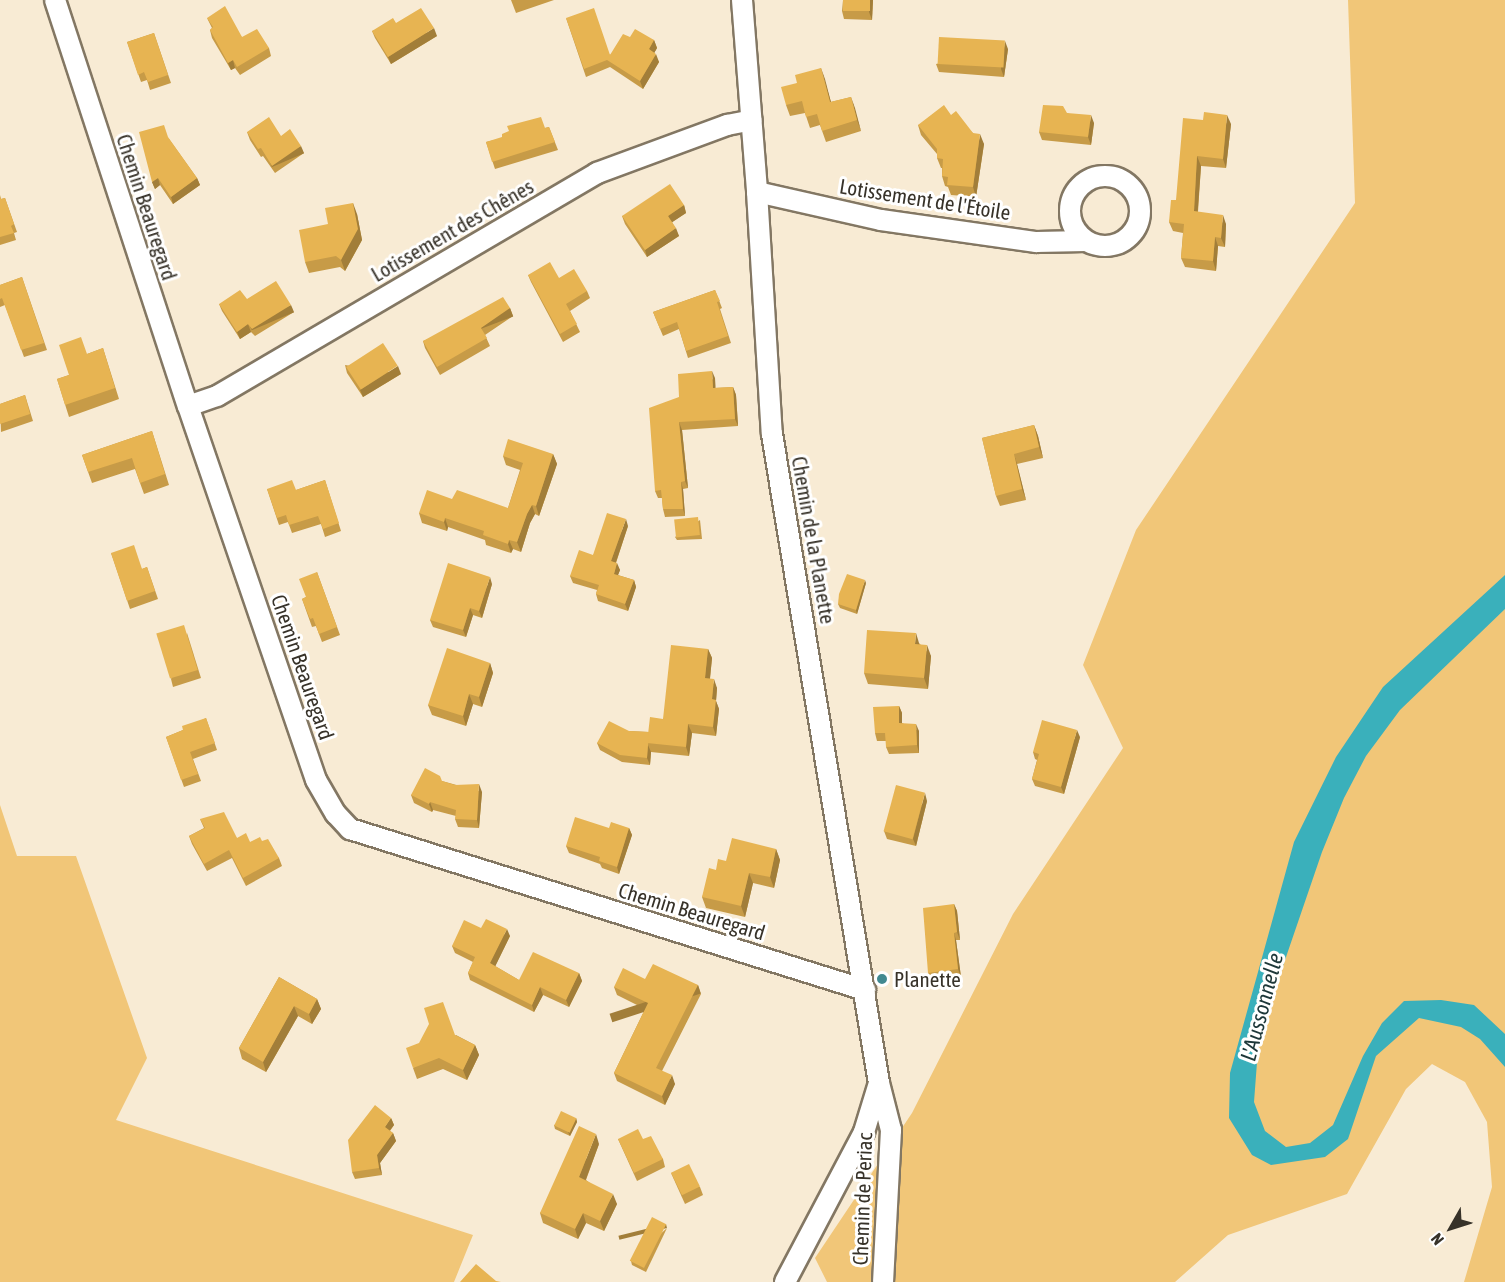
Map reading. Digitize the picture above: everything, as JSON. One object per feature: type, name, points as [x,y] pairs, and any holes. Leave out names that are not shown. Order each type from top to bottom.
[{"type":"street","name":"Chemin Beauregard","points":[[55,0],[188,406],[316,780],[336,814],[350,829],[865,990]]},
{"type":"street","name":"Chemin de la Planette","points":[[742,0],[757,192],[771,434],[879,1083]]},
{"type":"street","name":"Lotissement des Chênes","points":[[188,406],[217,396],[597,173],[727,125],[752,120]]},
{"type":"street","name":"Lotissement de l'Étoile","points":[[757,192],[881,220],[1036,242],[1086,241]]},
{"type":"street","points":[[785,1282],[864,1132],[879,1083]]},
{"type":"street","name":"Chemin de Periac","points":[[879,1083],[891,1130],[883,1282]]},
{"type":"shaded area","points":[[1348,0],[1505,0],[1505,1282],[1464,1282],[1492,1187],[1487,1122],[1465,1082],[1432,1064],[1406,1089],[1347,1194],[1228,1235],[1175,1282],[827,1282],[815,1258],[912,1113],[1013,914],[1123,748],[1083,665],[1136,530],[1355,203]]},
{"type":"shaded area","points":[[0,805],[17,856],[76,856],[147,1058],[116,1120],[473,1235],[454,1282],[0,1282]]},
{"type":"water","name":"L'Aussonnelle","points":[[1505,575],[1505,609],[1400,710],[1366,756],[1344,798],[1322,852],[1259,1036],[1254,1102],[1265,1131],[1286,1147],[1310,1143],[1333,1125],[1363,1056],[1382,1023],[1404,1001],[1441,1000],[1474,1005],[1505,1034],[1505,1067],[1480,1039],[1461,1027],[1419,1018],[1376,1056],[1348,1139],[1325,1157],[1271,1165],[1252,1155],[1229,1118],[1230,1073],[1294,842],[1336,757],[1383,687]]},
{"type":"building","points":[[843,0],[870,0],[870,11],[843,11]]},
{"type":"building","points":[[225,6],[242,37],[257,29],[269,48],[237,67],[233,60],[228,63],[210,30],[213,27],[207,18]]},
{"type":"building","points":[[421,8],[434,28],[388,57],[372,31],[393,18],[396,23]]},
{"type":"building","points":[[594,8],[610,55],[623,34],[630,37],[635,29],[654,40],[649,49],[656,54],[640,81],[607,60],[584,69],[566,18]]},
{"type":"building","points":[[154,33],[168,75],[148,82],[144,72],[138,75],[127,42]]},
{"type":"building","points":[[939,37],[1005,40],[1003,67],[938,64]]},
{"type":"building","points":[[821,68],[830,102],[851,97],[857,120],[822,131],[817,114],[806,117],[802,101],[786,105],[781,87],[797,83],[795,75]]},
{"type":"building","points":[[944,105],[951,115],[956,111],[973,133],[980,134],[973,187],[947,185],[948,177],[942,176],[943,159],[937,158],[937,149],[918,125]]},
{"type":"building","points":[[1043,105],[1063,106],[1067,113],[1091,115],[1088,137],[1039,132]]},
{"type":"building","points":[[1204,112],[1227,115],[1223,159],[1197,156],[1194,211],[1223,215],[1221,238],[1215,237],[1213,261],[1181,258],[1184,224],[1169,222],[1171,200],[1176,200],[1183,118],[1203,120]]},
{"type":"building","points":[[269,117],[281,136],[290,129],[301,146],[272,166],[261,148],[258,149],[247,132]]},
{"type":"building","points":[[541,117],[545,128],[549,127],[555,142],[492,162],[486,142],[502,137],[502,134],[509,131],[507,126]]},
{"type":"building","points":[[164,125],[168,137],[197,178],[171,197],[158,178],[152,182],[139,132]]},
{"type":"building","points":[[670,184],[684,205],[668,216],[676,228],[645,250],[622,216]]},
{"type":"building","points":[[0,197],[5,198],[14,224],[11,226],[14,233],[0,237]]},
{"type":"building","points":[[353,203],[358,229],[341,260],[336,256],[305,262],[299,230],[328,224],[325,208]]},
{"type":"building","points":[[550,262],[559,278],[574,269],[587,291],[566,304],[577,324],[560,334],[528,275]]},
{"type":"building","points":[[22,277],[44,343],[21,350],[2,298],[0,299],[0,285]]},
{"type":"building","points":[[276,281],[291,305],[252,329],[248,324],[237,332],[219,304],[240,290],[247,299]]},
{"type":"building","points":[[715,290],[720,301],[717,302],[728,336],[686,351],[677,322],[660,329],[653,312]]},
{"type":"building","points":[[503,297],[510,308],[481,328],[487,338],[437,367],[423,341]]},
{"type":"building","points":[[81,337],[87,354],[103,348],[115,388],[65,405],[57,379],[69,375],[59,345]]},
{"type":"building","points":[[383,343],[398,366],[361,390],[346,367]]},
{"type":"building","points":[[712,371],[713,388],[733,387],[735,419],[679,422],[685,481],[681,482],[683,509],[663,509],[661,490],[655,491],[649,408],[679,397],[678,374]]},
{"type":"building","points":[[25,395],[30,414],[0,424],[0,404]]},
{"type":"building","points":[[1034,425],[1039,447],[1014,454],[1022,489],[996,496],[982,438]]},
{"type":"building","points":[[152,431],[165,474],[140,483],[132,458],[88,472],[82,455]]},
{"type":"building","points":[[508,439],[553,454],[536,506],[532,505],[527,514],[517,542],[509,540],[508,544],[483,535],[484,531],[445,518],[444,522],[419,513],[427,490],[452,499],[457,490],[508,508],[523,463],[503,456]]},
{"type":"building","points":[[292,480],[296,490],[325,480],[339,523],[323,529],[318,516],[289,525],[286,515],[277,518],[267,489]]},
{"type":"building","points":[[607,513],[626,519],[611,561],[617,563],[614,574],[634,580],[625,604],[596,594],[599,585],[570,576],[579,550],[593,555]]},
{"type":"building","points":[[698,517],[700,535],[676,537],[674,520]]},
{"type":"building","points":[[134,545],[142,569],[147,567],[155,591],[127,601],[111,553]]},
{"type":"building","points":[[448,563],[490,577],[479,611],[470,608],[463,630],[430,620]]},
{"type":"building","points":[[317,572],[337,627],[319,634],[302,599],[306,597],[299,579]]},
{"type":"building","points":[[847,574],[865,580],[856,610],[838,604],[839,594]]},
{"type":"building","points":[[184,625],[198,670],[170,678],[156,633]]},
{"type":"building","points":[[867,630],[916,633],[915,644],[927,645],[924,678],[864,673]]},
{"type":"building","points":[[671,645],[708,649],[705,678],[714,679],[712,699],[716,700],[713,727],[688,724],[686,747],[647,743],[650,717],[663,719]]},
{"type":"building","points":[[447,648],[490,663],[479,697],[469,694],[463,716],[428,705]]},
{"type":"building","points":[[899,706],[899,723],[916,724],[917,745],[886,747],[885,733],[875,733],[873,707]]},
{"type":"building","points":[[206,718],[215,743],[190,752],[198,774],[181,780],[166,737],[183,730],[182,726]]},
{"type":"building","points":[[1042,720],[1077,730],[1061,787],[1032,779],[1039,754],[1033,752]]},
{"type":"building","points":[[609,721],[629,731],[649,732],[647,758],[620,755],[597,743]]},
{"type":"building","points":[[425,768],[440,776],[442,781],[455,785],[479,784],[477,820],[455,819],[456,810],[430,802],[429,804],[411,795]]},
{"type":"building","points":[[896,785],[925,793],[913,839],[884,831]]},
{"type":"building","points":[[224,812],[237,838],[246,833],[250,842],[260,837],[262,841],[268,839],[279,858],[243,878],[229,850],[204,864],[189,836],[205,828],[200,819]]},
{"type":"building","points":[[575,817],[609,828],[611,822],[629,828],[617,867],[599,861],[600,857],[566,846]]},
{"type":"building","points":[[732,838],[776,849],[770,877],[749,873],[741,906],[702,897],[709,868],[716,870],[718,859],[726,861]]},
{"type":"building","points":[[954,904],[958,969],[928,973],[923,908]]},
{"type":"building","points":[[486,919],[507,929],[490,963],[519,980],[533,952],[579,973],[566,1000],[540,987],[532,1005],[468,973],[475,957],[452,946],[464,920],[481,928]]},
{"type":"building","points":[[653,964],[698,985],[656,1068],[672,1075],[662,1096],[614,1073],[648,1003],[614,987],[623,968],[645,979]]},
{"type":"building","points":[[279,977],[317,999],[309,1014],[294,1006],[263,1062],[239,1048]]},
{"type":"building","points":[[443,1002],[455,1035],[475,1045],[463,1070],[439,1058],[413,1068],[406,1048],[419,1043],[429,1024],[424,1008]]},
{"type":"building","points":[[375,1105],[391,1118],[385,1127],[393,1133],[377,1155],[379,1168],[352,1172],[348,1140]]},
{"type":"building","points":[[561,1111],[576,1118],[570,1133],[554,1126]]},
{"type":"building","points":[[579,1126],[596,1134],[579,1177],[613,1194],[600,1221],[583,1213],[575,1229],[540,1213]]},
{"type":"building","points":[[638,1129],[643,1139],[651,1136],[663,1159],[634,1173],[618,1139]]},
{"type":"building","points":[[689,1164],[700,1186],[682,1195],[671,1173]]},
{"type":"building","points":[[652,1217],[666,1224],[644,1268],[630,1261]]},
{"type":"building","points":[[476,1264],[496,1281],[501,1282],[460,1282]]},
{"type":"place","name":"Planette","points":[[882,979]]}]
